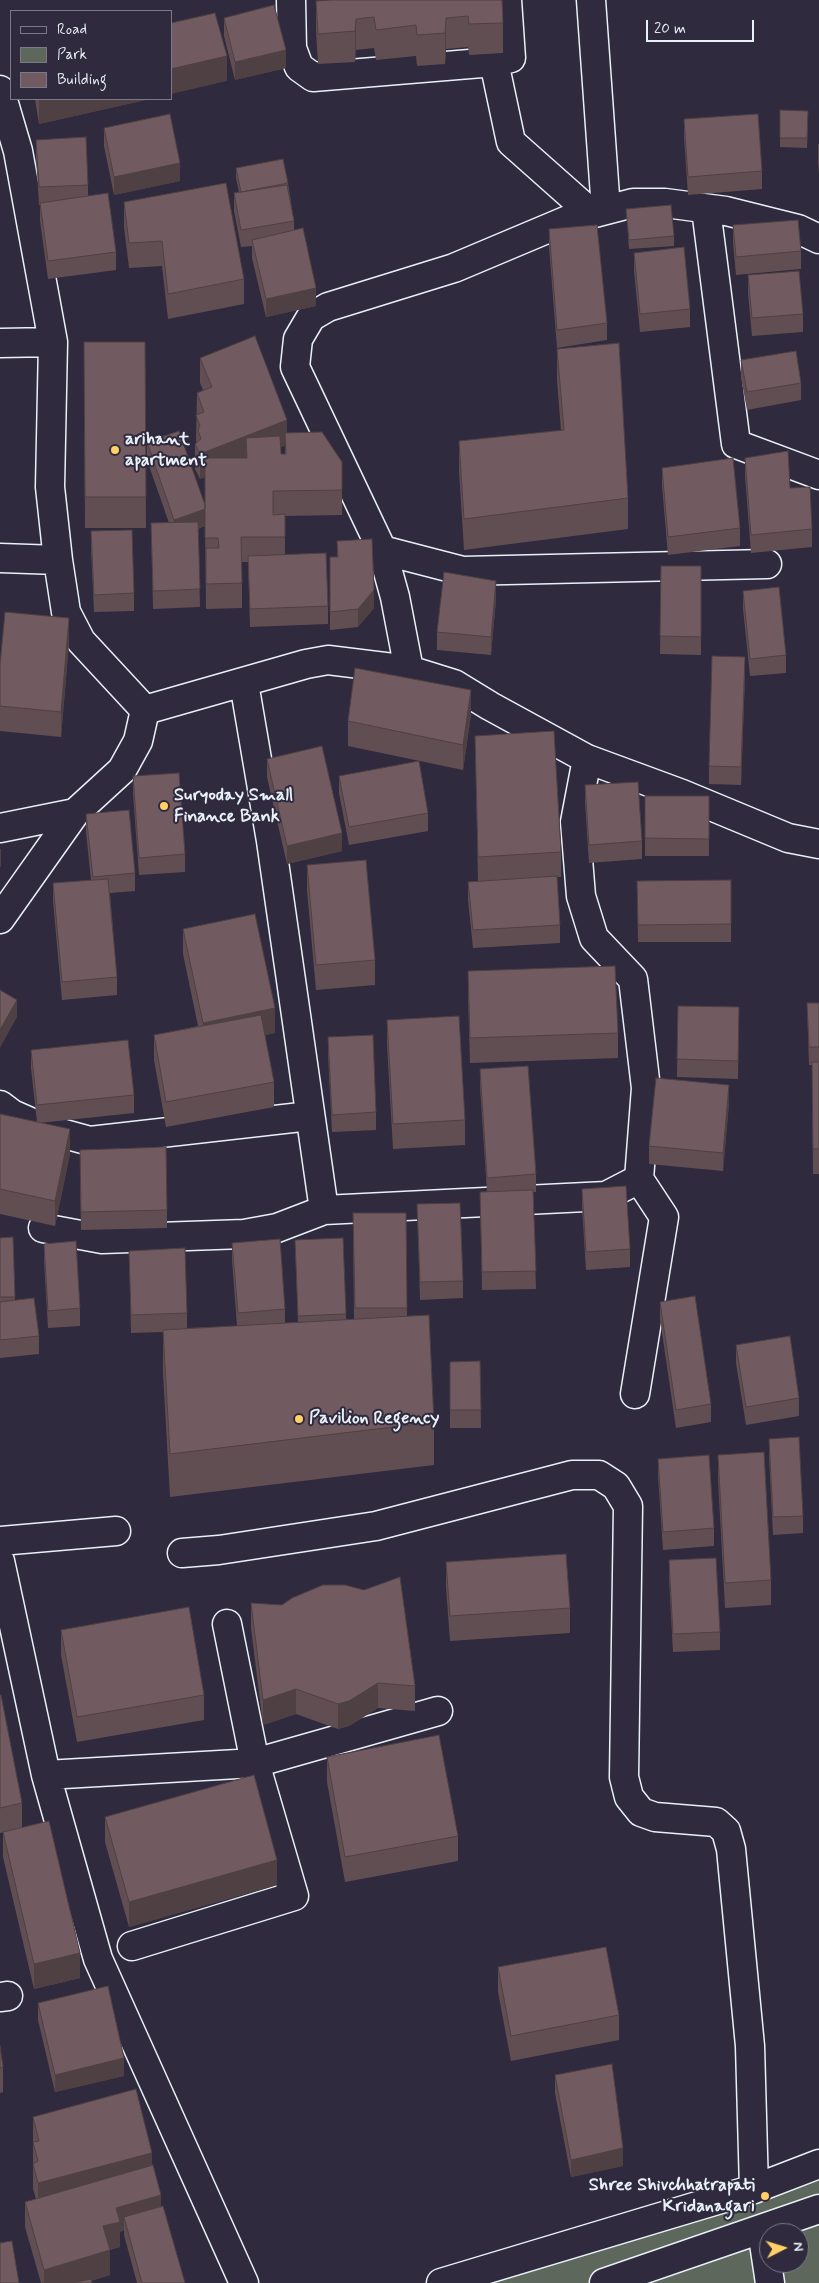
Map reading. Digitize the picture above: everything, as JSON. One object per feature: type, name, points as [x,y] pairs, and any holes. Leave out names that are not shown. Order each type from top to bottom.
[{"type":"street","points":[[290,0],[292,48],[299,67],[313,77],[494,62],[511,58],[507,0]]},
{"type":"street","points":[[591,0],[599,212]]},
{"type":"street","points":[[494,62],[511,142],[599,212]]},
{"type":"street","points":[[0,90],[18,151],[53,342],[50,487],[66,612],[80,642],[145,710]]},
{"type":"street","points":[[408,670],[395,597],[382,550],[295,367],[298,340],[311,317],[328,306],[454,268],[568,220],[633,203],[665,203],[726,211],[798,229],[819,240]]},
{"type":"street","points":[[706,209],[736,444],[819,475]]},
{"type":"street","points":[[0,343],[53,342]]},
{"type":"street","points":[[382,550],[463,572],[767,564]]},
{"type":"street","points":[[0,558],[58,560]]},
{"type":"street","points":[[145,710],[306,664],[328,660],[408,670],[454,684],[587,759],[682,794],[788,838],[819,844]]},
{"type":"street","points":[[244,683],[271,841],[324,1210]]},
{"type":"street","points":[[0,919],[75,813],[122,770],[138,741],[145,710]]},
{"type":"street","points":[[587,759],[575,822],[582,896],[594,938],[633,979],[646,1088],[639,1179],[664,1218],[635,1394]]},
{"type":"street","points":[[0,828],[75,813]]},
{"type":"street","points":[[0,1105],[12,1114],[46,1129],[90,1141],[310,1116]]},
{"type":"street","points":[[43,1228],[102,1239],[244,1234],[277,1228],[324,1210],[606,1196],[639,1179]]},
{"type":"street","points":[[182,1554],[376,1526],[572,1476],[599,1475],[616,1486],[628,1506],[624,1777],[629,1798],[641,1812],[655,1817],[716,1822],[726,1831],[731,1849],[750,2046],[754,2189]]},
{"type":"street","points":[[0,1542],[116,1531]]},
{"type":"street","points":[[0,1560],[46,1775],[47,1832],[98,1958],[244,2283]]},
{"type":"street","points":[[132,1946],[294,1896],[255,1763],[227,1624]]},
{"type":"street","points":[[46,1775],[255,1763],[438,1711]]},
{"type":"street","points":[[441,2283],[754,2189],[819,2164]]},
{"type":"street","points":[[781,2223],[819,2209]]},
{"type":"street","points":[[604,2283],[759,2231]]},
{"type":"green space","name":"Shree Shivchhatrapati Kridanagari","points":[[819,2159],[819,2283],[454,2283]]},
{"type":"building","points":[[502,0],[503,23],[469,24],[468,16],[446,18],[445,33],[417,35],[416,25],[376,30],[374,17],[356,19],[355,31],[318,34],[316,1]]},
{"type":"building","points":[[274,5],[286,50],[235,62],[224,18]]},
{"type":"building","points":[[215,13],[227,56],[172,69],[172,23]]},
{"type":"building","points":[[780,110],[808,111],[807,138],[780,138]]},
{"type":"building","points":[[170,114],[180,163],[114,177],[104,128]]},
{"type":"building","points":[[758,114],[762,171],[688,177],[684,119]]},
{"type":"building","points":[[86,137],[88,185],[39,187],[36,140]]},
{"type":"building","points":[[283,159],[288,183],[241,192],[236,168]]},
{"type":"building","points":[[226,183],[244,279],[168,294],[162,241],[129,243],[124,202]]},
{"type":"building","points":[[287,185],[294,221],[241,230],[234,193]]},
{"type":"building","points":[[108,193],[116,252],[48,261],[40,203]]},
{"type":"building","points":[[671,205],[674,236],[629,240],[626,209]]},
{"type":"building","points":[[798,220],[801,251],[736,257],[733,225]]},
{"type":"building","points":[[597,225],[607,323],[557,330],[549,229]]},
{"type":"building","points":[[303,228],[316,288],[266,299],[252,240]]},
{"type":"building","points":[[684,247],[690,309],[640,314],[634,253]]},
{"type":"building","points":[[799,271],[803,314],[752,318],[748,275]]},
{"type":"building","points":[[255,336],[287,420],[200,454],[195,444],[201,439],[198,430],[200,426],[196,415],[204,412],[197,393],[212,387],[200,358]]},
{"type":"building","name":"arihant apartment","points":[[84,342],[145,342],[146,497],[85,497]]},
{"type":"building","points":[[619,343],[628,498],[464,519],[459,441],[564,430],[557,349]]},
{"type":"building","points":[[796,351],[801,383],[747,392],[741,360]]},
{"type":"building","points":[[179,431],[205,509],[174,520],[147,442]]},
{"type":"building","points":[[322,432],[342,462],[342,490],[273,491],[273,515],[285,514],[285,537],[241,537],[242,583],[206,584],[206,548],[219,548],[218,538],[205,538],[205,458],[247,458],[246,438],[280,436],[281,454],[286,454],[285,433]]},
{"type":"building","points":[[788,451],[790,488],[810,487],[812,529],[751,535],[745,458]]},
{"type":"building","points":[[733,458],[740,528],[668,537],[662,468]]},
{"type":"building","points":[[198,522],[200,589],[153,591],[151,523]]},
{"type":"building","points":[[132,530],[134,593],[94,595],[91,531]]},
{"type":"building","points":[[372,539],[374,590],[358,609],[330,612],[330,557],[338,557],[337,541]]},
{"type":"building","points":[[326,553],[328,606],[250,609],[248,556]]},
{"type":"building","points":[[661,566],[701,566],[701,637],[660,636]]},
{"type":"building","points":[[444,572],[496,581],[491,637],[437,632]]},
{"type":"building","points":[[779,587],[786,655],[750,659],[743,591]]},
{"type":"building","points":[[5,612],[69,618],[61,712],[0,706],[0,664]]},
{"type":"building","points":[[712,656],[745,657],[741,767],[709,766]]},
{"type":"building","points":[[355,668],[471,690],[463,745],[348,721]]},
{"type":"building","points":[[554,731],[561,852],[478,857],[475,736]]},
{"type":"building","points":[[322,746],[342,833],[287,846],[267,759]]},
{"type":"building","points":[[419,761],[428,813],[349,827],[339,776]]},
{"type":"building","points":[[179,773],[185,854],[139,858],[133,776]]},
{"type":"building","points":[[638,782],[642,841],[589,845],[585,785]]},
{"type":"building","points":[[645,796],[709,796],[709,839],[645,838]]},
{"type":"building","points":[[129,810],[135,873],[93,877],[86,814]]},
{"type":"building","points":[[366,860],[375,960],[316,965],[307,865]]},
{"type":"building","points":[[557,876],[560,925],[473,930],[468,882]]},
{"type":"building","points":[[108,879],[117,977],[62,982],[53,883]]},
{"type":"building","points":[[731,880],[731,924],[638,925],[637,881]]},
{"type":"building","points":[[255,914],[275,1008],[203,1023],[183,929]]},
{"type":"building","points":[[615,966],[618,1033],[470,1038],[468,971]]},
{"type":"building","points":[[0,990],[17,1000],[0,1030]]},
{"type":"building","points":[[807,1003],[819,1003],[819,1047],[809,1047]]},
{"type":"building","points":[[678,1006],[739,1007],[738,1061],[677,1059]]},
{"type":"building","points":[[261,1015],[274,1082],[166,1102],[154,1035]]},
{"type":"building","points":[[459,1016],[465,1120],[393,1124],[387,1020]]},
{"type":"building","points":[[373,1035],[376,1112],[332,1115],[328,1037]]},
{"type":"building","points":[[128,1040],[134,1095],[37,1105],[31,1050]]},
{"type":"building","points":[[812,1062],[819,1062],[819,1149],[813,1149]]},
{"type":"building","points":[[528,1066],[536,1174],[487,1178],[480,1069]]},
{"type":"building","points":[[656,1078],[729,1085],[723,1153],[649,1146]]},
{"type":"building","points":[[0,1114],[70,1129],[55,1201],[0,1189]]},
{"type":"building","points":[[166,1147],[167,1210],[81,1212],[80,1150]]},
{"type":"building","points":[[626,1186],[630,1249],[586,1252],[582,1189]]},
{"type":"building","points":[[533,1190],[536,1271],[482,1272],[480,1192]]},
{"type":"building","points":[[460,1203],[463,1281],[420,1282],[417,1204]]},
{"type":"building","points":[[353,1213],[406,1213],[407,1308],[355,1308]]},
{"type":"building","points":[[13,1237],[15,1297],[0,1297],[0,1238]]},
{"type":"building","points":[[343,1238],[346,1314],[298,1316],[295,1240]]},
{"type":"building","points":[[280,1239],[285,1309],[238,1313],[232,1243]]},
{"type":"building","points":[[76,1241],[80,1308],[48,1311],[44,1244]]},
{"type":"building","points":[[185,1248],[187,1313],[131,1315],[129,1251]]},
{"type":"building","points":[[695,1296],[711,1404],[676,1410],[660,1302]]},
{"type":"building","points":[[34,1298],[39,1336],[0,1340],[0,1302]]},
{"type":"building","name":"Pavilion Regency","points":[[429,1315],[434,1422],[170,1454],[163,1330]]},
{"type":"building","points":[[790,1336],[799,1398],[746,1407],[736,1345]]},
{"type":"building","points":[[480,1361],[481,1410],[450,1410],[450,1362]]},
{"type":"building","points":[[799,1437],[803,1516],[773,1517],[769,1439]]},
{"type":"building","points":[[764,1452],[771,1580],[725,1583],[718,1455]]},
{"type":"building","points":[[709,1455],[714,1528],[663,1532],[658,1459]]},
{"type":"building","points":[[566,1554],[570,1608],[450,1616],[446,1562]]},
{"type":"building","points":[[716,1558],[720,1632],[673,1634],[669,1560]]},
{"type":"building","points":[[400,1577],[415,1686],[378,1683],[349,1701],[338,1704],[296,1689],[263,1700],[251,1603],[282,1605],[292,1598],[323,1585],[345,1585],[364,1590]]},
{"type":"building","points":[[189,1607],[204,1695],[77,1717],[61,1630]]},
{"type":"building","points":[[0,1695],[22,1803],[0,1808]]},
{"type":"building","points":[[439,1735],[458,1836],[345,1857],[327,1757]]},
{"type":"building","points":[[254,1775],[277,1860],[129,1902],[105,1817]]},
{"type":"building","points":[[49,1821],[80,1953],[34,1964],[3,1832]]},
{"type":"building","points":[[606,1947],[619,2015],[511,2036],[498,1967]]},
{"type":"building","points":[[108,1986],[124,2058],[55,2075],[38,2003]]},
{"type":"building","points":[[0,2046],[3,2067],[0,2068]]},
{"type":"building","points":[[612,2064],[623,2148],[571,2160],[555,2075]]},
{"type":"building","points":[[136,2089],[152,2153],[38,2183],[33,2164],[38,2161],[33,2142],[39,2141],[33,2117]]},
{"type":"building","points":[[153,2165],[161,2195],[116,2208],[120,2222],[103,2226],[110,2250],[44,2270],[25,2202]]},
{"type":"building","points":[[163,2206],[185,2283],[142,2283],[124,2217]]},
{"type":"building","points":[[12,2241],[19,2283],[0,2283],[0,2243]]},
{"type":"building","points":[[91,2279],[92,2283],[73,2283]]},
{"type":"place","name":"arihant apartment","points":[[115,450]]},
{"type":"place","name":"Suryoday Small Finance Bank","points":[[164,806]]},
{"type":"place","name":"Pavilion Regency","points":[[299,1419]]},
{"type":"place","name":"Shree Shivchhatrapati Kridanagari","points":[[765,2196]]}]
